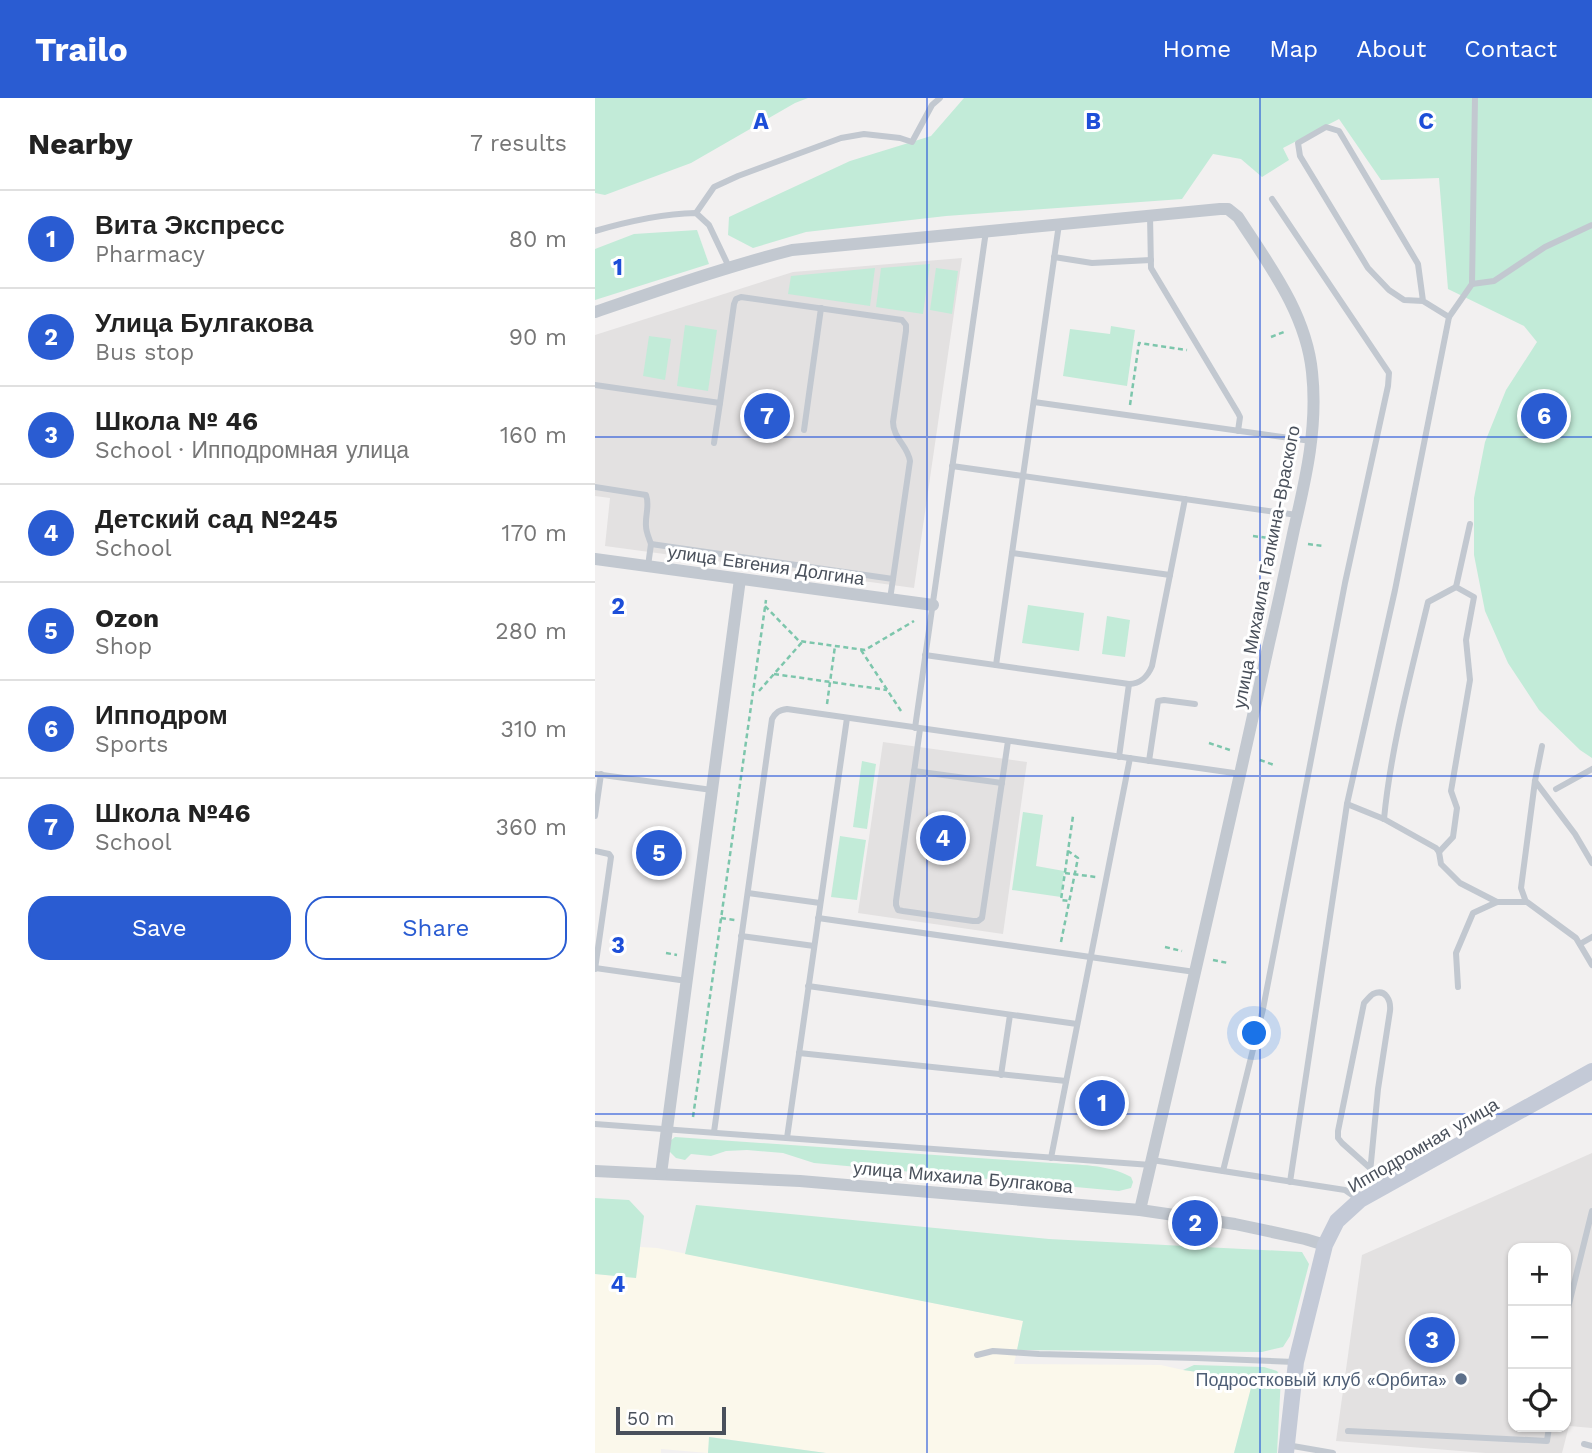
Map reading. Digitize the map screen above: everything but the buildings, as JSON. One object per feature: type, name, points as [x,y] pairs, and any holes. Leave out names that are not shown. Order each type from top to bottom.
[{"type":"street","name":"улица Михаила Галкина-Враского","points":[[595,312],[729,267],[792,250],[1220,209],[1228,209],[1238,217],[1280,282],[1305,338],[1312,369],[1313,428],[1241,774],[1140,1210]]},
{"type":"street","name":"улица Евгения Долгина","points":[[595,559],[933,605]]},
{"type":"street","points":[[661,1174],[740,579]]},
{"type":"street","name":"Ипподромная улица","points":[[1287,1449],[1296,1362],[1325,1245],[1337,1222],[1364,1198],[1592,1071]]},
{"type":"street","name":"улица Михаила Булгакова","points":[[595,1171],[800,1181],[1140,1210],[1235,1224],[1325,1245]]},
{"type":"lane","points":[[696,213],[714,187],[841,138],[864,134],[912,142],[932,106],[940,98]]},
{"type":"lane","points":[[1290,1182],[1347,804],[1395,590],[1448,317],[1472,284],[1475,98]]},
{"type":"lane","points":[[1423,302],[1418,264],[1339,131],[1327,127],[1299,143],[1300,156],[1368,268],[1389,290],[1404,300],[1423,302],[1448,317]]},
{"type":"lane","points":[[1223,1171],[1263,1009],[1345,583],[1389,373],[1272,199]]},
{"type":"lane","points":[[595,231],[632,220],[696,213],[709,225],[729,267]]},
{"type":"lane","points":[[1150,215],[1151,268],[1238,413],[1238,431]]},
{"type":"lane","points":[[996,665],[1059,224]]},
{"type":"lane","points":[[1472,284],[1494,281],[1545,247],[1592,225]]},
{"type":"lane","points":[[986,231],[925,655],[914,771],[896,905],[898,909],[973,921],[982,918],[1008,741]]},
{"type":"lane","points":[[1054,257],[1093,263],[1151,260]]},
{"type":"lane","points":[[714,443],[736,299],[745,297],[902,320],[906,325],[893,430],[910,461],[890,599]]},
{"type":"lane","points":[[804,430],[821,308]]},
{"type":"lane","points":[[595,385],[720,403]]},
{"type":"lane","points":[[1034,402],[1311,441]]},
{"type":"lane","points":[[953,466],[1297,515]]},
{"type":"lane","points":[[595,487],[646,495],[646,527],[651,544],[648,566]]},
{"type":"lane","points":[[925,655],[1129,684],[1140,682],[1150,673],[1185,499]]},
{"type":"lane","points":[[1384,819],[1392,764],[1428,602],[1456,587],[1470,524]]},
{"type":"lane","points":[[651,544],[893,579]]},
{"type":"lane","points":[[1012,552],[1170,575]]},
{"type":"lane","points":[[1439,852],[1453,837],[1457,808],[1451,791],[1470,680],[1466,640],[1474,597],[1456,587]]},
{"type":"lane","points":[[1119,757],[1129,684]]},
{"type":"lane","points":[[1149,761],[1158,701],[1195,704]]},
{"type":"lane","points":[[713,1132],[772,719],[779,710],[1241,774]]},
{"type":"lane","points":[[787,1138],[847,718]]},
{"type":"lane","points":[[1542,746],[1521,888],[1526,902],[1576,938],[1592,965]]},
{"type":"lane","points":[[1051,1157],[1130,758]]},
{"type":"lane","points":[[1556,789],[1592,769]]},
{"type":"lane","points":[[914,771],[1002,783]]},
{"type":"lane","points":[[595,816],[598,774],[712,790]]},
{"type":"lane","points":[[1535,781],[1576,834],[1592,863]]},
{"type":"lane","points":[[1347,804],[1384,819],[1436,848],[1441,864],[1460,883],[1497,902]]},
{"type":"lane","points":[[595,851],[609,854],[611,857],[595,969],[687,981]]},
{"type":"lane","points":[[748,893],[820,903]]},
{"type":"lane","points":[[1458,987],[1456,953],[1473,913],[1497,902],[1526,902]]},
{"type":"lane","points":[[818,918],[1195,972]]},
{"type":"lane","points":[[741,936],[814,947]]},
{"type":"lane","points":[[1580,944],[1592,937]]},
{"type":"lane","points":[[808,986],[1077,1024]]},
{"type":"lane","points":[[595,1124],[1151,1162],[1345,1190],[1364,1198],[1370,1168],[1391,1001],[1379,993],[1372,995],[1364,1003],[1338,1131],[1338,1138],[1342,1143],[1370,1168]]},
{"type":"lane","points":[[1001,1074],[1010,1015]]},
{"type":"lane","points":[[799,1053],[1066,1082]]},
{"type":"lane","points":[[1568,1306],[1592,1210]]},
{"type":"lane","points":[[977,1354],[993,1351],[1296,1362]]},
{"type":"lane","points":[[1348,1431],[1547,1441],[1548,1432]]},
{"type":"lane","points":[[1584,1444],[1592,1446]]},
{"type":"lane","points":[[1287,1449],[1333,1453]]},
{"type":"path","points":[[1271,337],[1284,332]]},
{"type":"path","points":[[1128,415],[1139,343],[1201,352]]},
{"type":"path","points":[[1253,536],[1276,539]]},
{"type":"path","points":[[1308,544],[1323,546]]},
{"type":"path","points":[[693,1116],[766,600]]},
{"type":"path","points":[[765,606],[799,641],[865,650],[914,621]]},
{"type":"path","points":[[759,691],[803,641]]},
{"type":"path","points":[[826,707],[835,646]]},
{"type":"path","points":[[860,649],[901,711]]},
{"type":"path","points":[[774,674],[887,690]]},
{"type":"path","points":[[1209,743],[1230,750]]},
{"type":"path","points":[[1261,760],[1274,765]]},
{"type":"path","points":[[1069,901],[1061,900],[1073,816]]},
{"type":"path","points":[[1059,952],[1078,858],[1068,851]]},
{"type":"path","points":[[1065,873],[1106,879]]},
{"type":"path","points":[[1165,947],[1182,951]]},
{"type":"path","points":[[666,953],[681,956]]},
{"type":"path","points":[[1213,960],[1228,963]]},
{"type":"path","points":[[703,981],[712,982]]},
{"type":"shaded area","points":[[962,258],[914,588],[605,546],[610,498],[595,496],[595,335],[793,272]]},
{"type":"shaded area","points":[[883,742],[1027,762],[1003,934],[858,913]]},
{"type":"shaded area","points":[[1592,1153],[1592,1428],[1571,1426],[1571,1243],[1508,1243],[1508,1432],[1567,1432],[1562,1453],[1485,1453],[1336,1441],[1362,1255]]},
{"type":"shaded area","points":[[640,1247],[657,1248],[1023,1321],[1014,1364],[1161,1365],[1254,1380],[1234,1453],[826,1453],[710,1437],[708,1453],[661,1449],[661,1453],[595,1453],[595,1274],[636,1278]]},
{"type":"green space","points":[[595,98],[808,98],[691,163],[605,195],[595,193]]},
{"type":"green space","points":[[964,98],[1592,98],[1592,758],[1580,750],[1539,710],[1508,663],[1485,611],[1474,555],[1474,498],[1485,442],[1506,390],[1537,342],[1524,326],[1448,289],[1439,178],[1381,180],[1339,119],[1283,148],[1289,160],[1262,177],[1241,159],[1213,154],[1182,199],[946,216],[806,232],[753,248],[728,235],[729,217],[850,161],[931,136]]},
{"type":"green space","points":[[697,230],[709,264],[595,300],[595,249],[634,234]]},
{"type":"green space","points":[[930,264],[923,314],[876,307],[881,268]]},
{"type":"green space","points":[[875,268],[870,306],[788,294],[791,276]]},
{"type":"green space","points":[[936,268],[958,271],[952,314],[930,310]]},
{"type":"green space","points":[[685,325],[717,330],[708,391],[677,386]]},
{"type":"green space","points":[[1111,326],[1135,330],[1127,386],[1063,376],[1070,329],[1110,334]]},
{"type":"green space","points":[[649,336],[671,339],[665,380],[643,376]]},
{"type":"green space","points":[[1028,605],[1084,613],[1079,651],[1022,643]]},
{"type":"green space","points":[[1107,616],[1130,620],[1125,657],[1102,654]]},
{"type":"green space","points":[[862,761],[876,764],[867,829],[853,827]]},
{"type":"green space","points":[[1023,812],[1043,815],[1036,866],[1064,871],[1061,897],[1012,890]]},
{"type":"green space","points":[[840,836],[866,840],[857,900],[831,897]]},
{"type":"green space","points":[[675,1137],[1093,1166],[1122,1173],[1131,1177],[1133,1182],[1131,1188],[1119,1191],[814,1163],[783,1153],[747,1150],[726,1151],[711,1156],[691,1154],[685,1160],[676,1158],[670,1152],[670,1141]]},
{"type":"green space","points":[[595,1198],[629,1200],[644,1216],[636,1278],[595,1274]]},
{"type":"green space","points":[[696,1205],[1049,1239],[1302,1252],[1309,1264],[1290,1336],[1283,1347],[1262,1352],[1017,1350],[1023,1321],[685,1254]]},
{"type":"green space","points":[[1194,1365],[1264,1367],[1277,1371],[1281,1377],[1277,1453],[1234,1453],[1253,1380],[1183,1370]]},
{"type":"green space","points":[[709,1437],[826,1453],[708,1453]]},
{"type":"place","name":"Школа №46","points":[[767,416]]},
{"type":"place","name":"Ипподром","points":[[1544,416]]},
{"type":"place","name":"Детский сад №245","points":[[943,838]]},
{"type":"place","name":"Ozon","points":[[659,853]]},
{"type":"place","name":"Вита Экспресс","points":[[1102,1103]]},
{"type":"place","name":"Улица Булгакова","points":[[1195,1223]]},
{"type":"place","name":"Школа № 46","points":[[1432,1340]]},
{"type":"place","name":"Подростковый клуб «Орбита»","points":[[1461,1379]]}]
